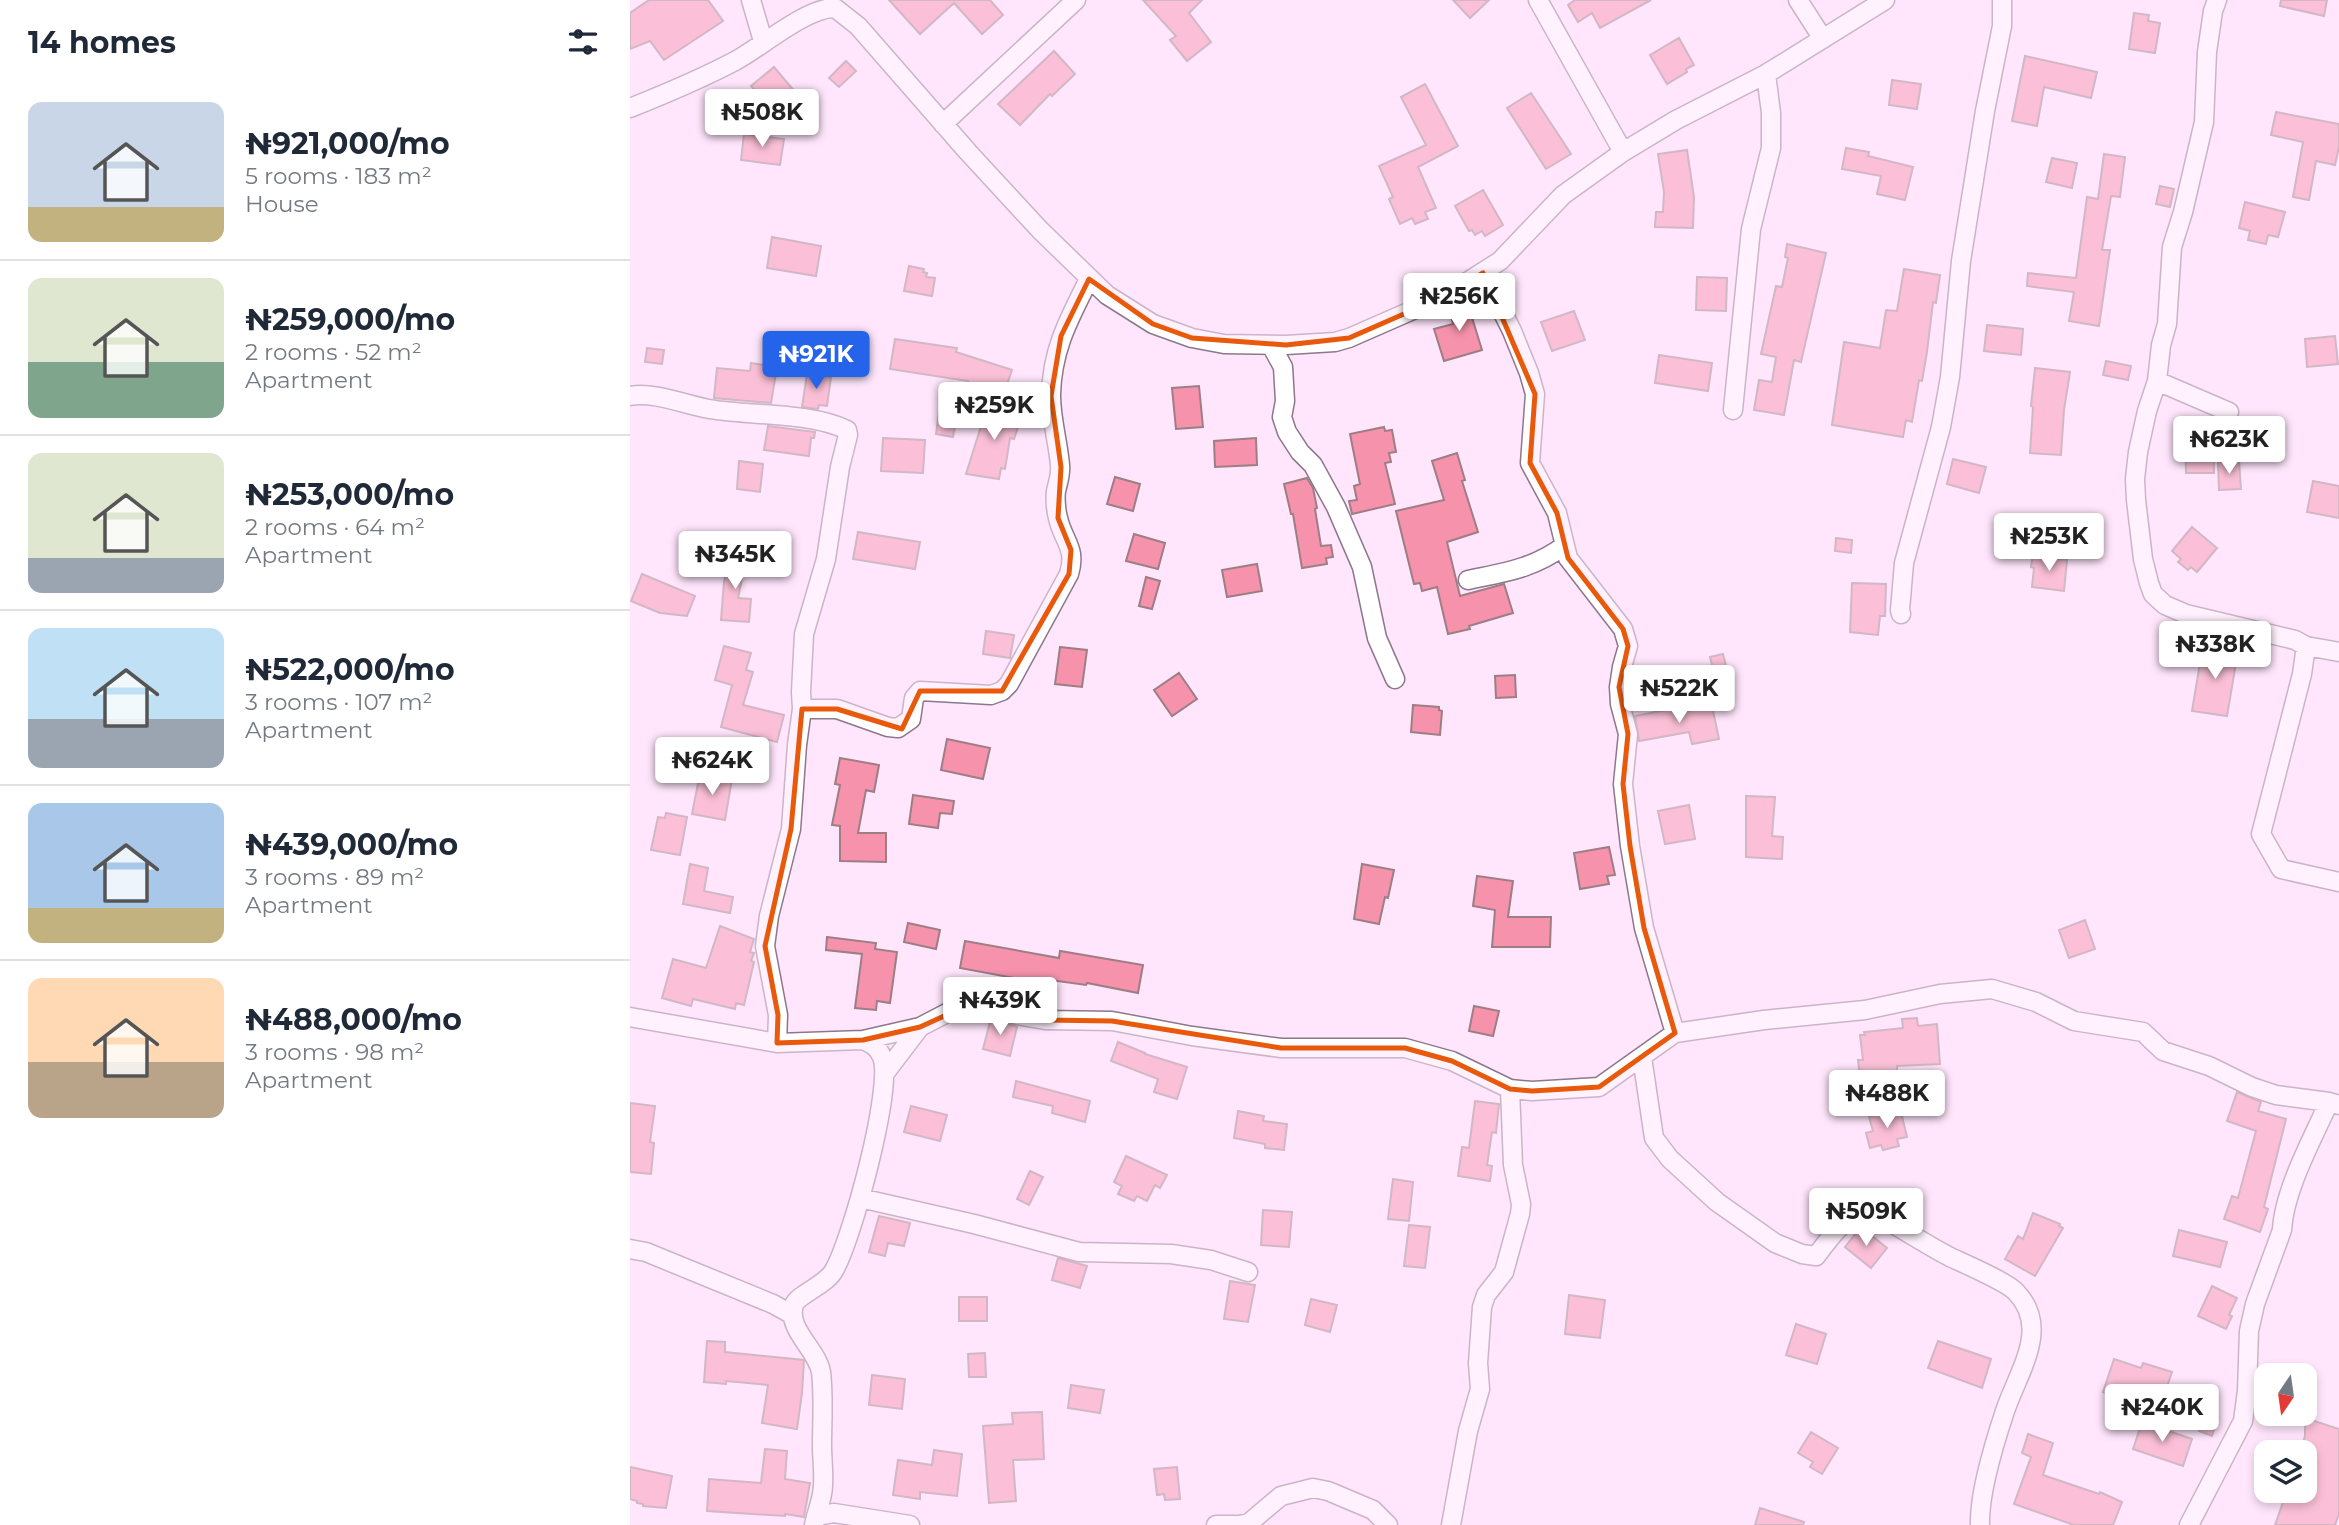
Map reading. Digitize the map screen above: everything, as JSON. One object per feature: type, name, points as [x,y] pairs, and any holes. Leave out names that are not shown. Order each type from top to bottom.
[{"type":"street","points":[[751,0],[763,41]]},
{"type":"street","points":[[943,124],[1076,0]]},
{"type":"street","points":[[1538,0],[1623,152]]},
{"type":"street","points":[[1798,0],[1823,39]]},
{"type":"street","points":[[630,108],[737,60],[763,41],[827,4],[841,11],[858,26],[1040,230],[1107,295],[1153,324],[1192,338],[1224,344],[1335,342],[1445,296],[1483,273],[1500,261],[1563,195],[1623,152],[1676,120],[1766,74],[1885,0]]},
{"type":"street","points":[[1901,614],[1899,610],[1904,563],[1941,427],[1950,377],[1961,261],[1985,111],[2002,26],[2002,0]]},
{"type":"street","points":[[2217,0],[2207,52],[2204,122],[2172,247],[2169,301],[2157,381],[2144,425],[2135,479],[2143,559],[2153,594],[2165,605],[2186,614],[2295,640],[2305,646],[2339,652]]},
{"type":"street","points":[[1733,410],[1751,229],[1771,148],[1771,113],[1766,74]]},
{"type":"street","points":[[1483,273],[1512,331],[1535,394],[1530,463],[1557,513],[1568,558],[1623,629],[1628,646],[1619,687],[1620,704],[1628,734],[1624,796],[1644,928],[1675,1033]]},
{"type":"street","points":[[802,709],[837,709],[898,728],[911,719],[914,698],[920,691],[991,695],[1002,691],[1009,684],[1069,574],[1073,561],[1058,518],[1056,491],[1060,481],[1060,467],[1051,396],[1055,358],[1061,336],[1089,279]]},
{"type":"street","points":[[1271,345],[1283,367],[1282,417],[1287,432],[1300,452],[1313,464],[1336,507],[1362,567],[1377,638],[1395,679]]},
{"type":"street","points":[[2157,381],[2229,412]]},
{"type":"street","points":[[630,396],[643,395],[710,409],[789,417],[847,430],[826,559],[804,634],[802,709],[791,830],[769,916],[765,946],[778,1015],[777,1043]]},
{"type":"street","points":[[1468,580],[1516,570],[1545,559],[1564,546]]},
{"type":"street","points":[[2305,646],[2302,674],[2262,834],[2281,869],[2339,882]]},
{"type":"street","points":[[630,1017],[777,1043],[863,1040],[920,1027],[964,1004],[975,1002],[990,1004],[1017,1015],[1045,1020],[1112,1021],[1192,1036],[1281,1048],[1405,1048],[1452,1061],[1510,1089],[1532,1091],[1599,1087],[1675,1033],[1764,1020],[1866,1010],[1940,994],[1992,989],[2036,1002],[2074,1021],[2143,1032],[2163,1051],[2209,1066],[2252,1087],[2276,1095],[2334,1103],[2299,1168],[2283,1218],[2282,1230],[2255,1304],[2249,1331],[2243,1421],[2189,1525]]},
{"type":"street","points":[[886,1073],[920,1027]]},
{"type":"street","points":[[815,1520],[823,1492],[821,1370],[793,1322],[792,1314],[797,1298],[824,1283],[832,1273],[839,1261],[860,1198],[875,1139],[886,1073],[883,1057],[876,1045],[863,1040]]},
{"type":"street","points":[[1642,1057],[1654,1138],[1670,1159],[1717,1202],[1775,1243],[1802,1254],[1816,1256],[1846,1220],[1865,1213],[1876,1214],[2015,1290],[2027,1307],[2032,1322],[2031,1339],[2026,1362],[2002,1422],[1980,1507],[1980,1525]]},
{"type":"street","points":[[1451,1525],[1465,1444],[1480,1389],[1478,1363],[1482,1307],[1486,1295],[1504,1272],[1520,1214],[1521,1204],[1513,1165],[1510,1089]]},
{"type":"street","points":[[860,1198],[1079,1252],[1171,1254],[1211,1260],[1248,1272]]},
{"type":"street","points":[[630,1249],[672,1262],[792,1314]]},
{"type":"street","points":[[1216,1525],[1249,1523],[1281,1496],[1313,1488],[1328,1491],[1373,1510],[1388,1525]]},
{"type":"street","points":[[815,1520],[834,1513],[910,1525]]},
{"type":"highlighted area","points":[[1483,273],[1535,394],[1530,463],[1557,513],[1568,558],[1623,629],[1628,646],[1619,687],[1628,734],[1623,784],[1630,846],[1644,928],[1675,1033],[1599,1087],[1532,1091],[1510,1089],[1452,1061],[1405,1048],[1281,1048],[1112,1021],[1045,1020],[975,1002],[920,1027],[863,1040],[777,1043],[778,1015],[765,946],[791,829],[802,709],[837,709],[902,729],[920,691],[1002,691],[1069,574],[1071,550],[1058,518],[1061,467],[1051,396],[1061,336],[1089,279],[1153,324],[1192,338],[1286,345],[1349,338],[1445,296]]},
{"type":"building","points":[[649,0],[708,0],[723,21],[664,60],[650,41],[630,49],[630,13]]},
{"type":"building","points":[[889,0],[990,0],[1003,15],[982,34],[954,3],[920,34]]},
{"type":"building","points":[[1143,0],[1202,0],[1189,13],[1211,42],[1187,61],[1170,40],[1176,36]]},
{"type":"building","points":[[1453,0],[1489,0],[1470,18]]},
{"type":"building","points":[[1575,0],[1651,0],[1600,28],[1592,13],[1578,22],[1568,5]]},
{"type":"building","points":[[2281,0],[2327,0],[2324,16],[2280,6]]},
{"type":"building","points":[[2134,13],[2149,15],[2148,21],[2160,23],[2155,53],[2129,49]]},
{"type":"building","points":[[1679,38],[1694,65],[1667,84],[1650,55]]},
{"type":"building","points":[[1054,51],[1075,74],[1052,96],[1050,94],[1020,125],[998,104]]},
{"type":"building","points":[[2025,56],[2097,72],[2091,98],[2044,87],[2037,126],[2012,121]]},
{"type":"building","points":[[846,61],[856,71],[839,87],[829,78]]},
{"type":"building","points":[[774,67],[813,113],[790,132],[751,86]]},
{"type":"building","points":[[1892,80],[1921,84],[1917,109],[1889,105]]},
{"type":"building","points":[[1425,84],[1458,146],[1418,167],[1436,208],[1425,212],[1428,219],[1415,224],[1412,218],[1400,224],[1389,199],[1393,197],[1379,166],[1426,145],[1401,97]]},
{"type":"building","points":[[1531,93],[1571,154],[1546,169],[1507,108]]},
{"type":"building","points":[[2276,112],[2339,124],[2339,147],[2335,165],[2316,161],[2309,200],[2293,197],[2303,142],[2271,135]]},
{"type":"building","points":[[744,134],[784,139],[780,165],[741,160]]},
{"type":"building","points":[[1846,148],[1869,152],[1868,156],[1913,167],[1905,200],[1877,194],[1881,176],[1842,169]]},
{"type":"building","points":[[1687,150],[1694,197],[1693,228],[1655,227],[1656,212],[1663,212],[1664,192],[1658,154]]},
{"type":"building","points":[[2104,154],[2125,157],[2120,197],[2111,196],[2102,250],[2110,250],[2099,326],[2069,321],[2074,292],[2027,286],[2028,273],[2076,278],[2087,197],[2098,199]]},
{"type":"building","points":[[2052,158],[2077,163],[2072,188],[2046,182]]},
{"type":"building","points":[[2160,186],[2174,189],[2170,207],[2156,204]]},
{"type":"building","points":[[1483,190],[1503,225],[1485,236],[1482,231],[1475,235],[1472,230],[1469,231],[1455,206]]},
{"type":"building","points":[[2245,202],[2285,212],[2278,237],[2268,235],[2266,244],[2248,240],[2250,231],[2239,228]]},
{"type":"building","points":[[772,237],[821,246],[816,276],[767,268]]},
{"type":"building","points":[[1787,244],[1826,253],[1801,362],[1794,360],[1784,415],[1754,410],[1759,380],[1772,382],[1776,357],[1761,354],[1776,286],[1782,287],[1788,258],[1785,257]]},
{"type":"building","points":[[909,266],[924,269],[926,277],[935,278],[932,296],[904,291]]},
{"type":"building","points":[[1904,269],[1940,275],[1936,303],[1933,302],[1922,381],[1919,380],[1912,422],[1906,420],[1903,437],[1832,425],[1844,342],[1880,348],[1886,310],[1897,311]]},
{"type":"building","points":[[1697,277],[1727,278],[1726,311],[1696,310]]},
{"type":"building","points":[[1466,298],[1482,350],[1444,361],[1434,329],[1453,324],[1449,307]]},
{"type":"building","points":[[1574,311],[1585,340],[1552,351],[1541,322]]},
{"type":"building","points":[[1987,325],[2023,329],[2021,355],[1984,351]]},
{"type":"building","points":[[2335,336],[2338,364],[2307,367],[2305,339]]},
{"type":"building","points":[[895,339],[957,348],[956,352],[1012,370],[1002,399],[966,387],[968,381],[890,369]]},
{"type":"building","points":[[647,348],[664,350],[662,364],[645,362]]},
{"type":"building","points":[[1659,355],[1712,363],[1708,391],[1655,383]]},
{"type":"building","points":[[2106,361],[2131,366],[2128,380],[2103,375]]},
{"type":"building","points":[[751,363],[777,367],[771,403],[714,398],[717,368],[750,371]]},
{"type":"building","points":[[2035,368],[2070,372],[2061,455],[2030,453]]},
{"type":"building","points":[[807,374],[831,377],[827,406],[819,405],[818,409],[802,407]]},
{"type":"building","points":[[1199,386],[1203,427],[1176,429],[1172,388]]},
{"type":"building","points":[[988,404],[1022,415],[1014,439],[1010,438],[1005,469],[1001,468],[999,479],[966,474]]},
{"type":"building","points":[[939,412],[957,415],[953,437],[936,434]]},
{"type":"building","points":[[2185,419],[2213,419],[2214,473],[2186,473]]},
{"type":"building","points":[[768,426],[815,432],[814,438],[811,438],[809,456],[764,450]]},
{"type":"building","points":[[1384,427],[1385,431],[1392,430],[1396,452],[1389,453],[1391,462],[1385,463],[1395,504],[1352,514],[1349,501],[1357,500],[1354,486],[1360,484],[1350,434]]},
{"type":"building","points":[[883,438],[925,440],[923,473],[881,471]]},
{"type":"building","points":[[1256,438],[1257,465],[1215,467],[1214,441]]},
{"type":"building","points":[[1457,453],[1465,480],[1462,481],[1478,532],[1447,542],[1460,596],[1504,584],[1513,613],[1448,634],[1437,587],[1422,591],[1420,583],[1414,584],[1396,511],[1444,500],[1432,461]]},
{"type":"building","points":[[1953,459],[1986,467],[1979,493],[1947,484]]},
{"type":"building","points":[[739,461],[763,464],[760,492],[737,489]]},
{"type":"building","points":[[2239,461],[2241,489],[2219,490],[2218,462]]},
{"type":"building","points":[[1115,477],[1140,484],[1133,511],[1107,504]]},
{"type":"building","points":[[1307,478],[1313,488],[1321,546],[1331,545],[1333,557],[1326,558],[1327,564],[1302,568],[1293,514],[1284,484]]},
{"type":"building","points":[[2313,481],[2339,486],[2339,518],[2307,512]]},
{"type":"building","points":[[2192,527],[2217,548],[2197,572],[2191,567],[2188,570],[2178,562],[2181,559],[2172,551]]},
{"type":"building","points":[[858,532],[920,542],[915,569],[853,559]]},
{"type":"building","points":[[1134,534],[1165,543],[1158,569],[1126,561]]},
{"type":"building","points":[[1836,538],[1852,540],[1851,553],[1835,551]]},
{"type":"building","points":[[731,551],[747,554],[738,598],[751,599],[749,622],[721,620],[724,582]]},
{"type":"building","points":[[2033,553],[2046,555],[2046,558],[2067,560],[2064,591],[2032,587]]},
{"type":"building","points":[[1257,564],[1262,591],[1227,597],[1222,570]]},
{"type":"building","points":[[642,574],[695,596],[687,616],[660,613],[631,601]]},
{"type":"building","points":[[1146,577],[1160,581],[1152,609],[1139,606]]},
{"type":"building","points":[[1852,583],[1886,584],[1885,616],[1880,616],[1878,635],[1850,632]]},
{"type":"building","points":[[986,631],[1014,635],[1010,658],[983,654]]},
{"type":"building","points":[[2211,643],[2227,646],[2226,655],[2237,657],[2227,716],[2192,711],[2202,651],[2209,652]]},
{"type":"building","points":[[724,646],[751,653],[746,670],[753,672],[743,705],[784,715],[777,742],[721,727],[732,685],[715,680]]},
{"type":"building","points":[[1060,647],[1087,650],[1082,687],[1055,684]]},
{"type":"building","points":[[1723,654],[1730,682],[1717,685],[1710,657]]},
{"type":"building","points":[[1179,673],[1197,699],[1172,716],[1154,690]]},
{"type":"building","points":[[1515,675],[1516,697],[1496,698],[1495,676]]},
{"type":"building","points":[[1413,705],[1439,707],[1442,711],[1440,735],[1411,732]]},
{"type":"building","points":[[1712,706],[1719,739],[1692,744],[1689,732],[1639,741],[1635,716],[1676,708],[1677,713]]},
{"type":"building","points":[[947,739],[990,748],[983,779],[941,770]]},
{"type":"building","points":[[840,758],[879,765],[874,792],[866,790],[858,833],[886,833],[886,862],[840,861],[840,826],[832,825],[840,785],[835,784]]},
{"type":"building","points":[[700,773],[732,779],[725,820],[692,814]]},
{"type":"building","points":[[913,795],[954,801],[952,814],[940,813],[938,828],[909,824]]},
{"type":"building","points":[[1746,796],[1775,797],[1772,836],[1783,837],[1782,859],[1746,857]]},
{"type":"building","points":[[1689,805],[1695,839],[1665,844],[1658,811]]},
{"type":"building","points":[[666,813],[687,817],[680,855],[651,850],[658,817],[665,818]]},
{"type":"building","points":[[1609,847],[1615,875],[1607,876],[1609,884],[1580,889],[1574,853]]},
{"type":"building","points":[[690,864],[708,868],[704,891],[733,897],[730,913],[683,904]]},
{"type":"building","points":[[1362,864],[1394,870],[1379,924],[1354,919]]},
{"type":"building","points":[[1477,876],[1513,881],[1508,917],[1551,917],[1550,947],[1492,947],[1495,910],[1473,906]]},
{"type":"building","points":[[2085,920],[2095,949],[2069,958],[2059,930]]},
{"type":"building","points":[[908,923],[940,930],[936,949],[904,942]]},
{"type":"building","points":[[720,926],[754,939],[750,952],[754,953],[751,961],[754,962],[744,1005],[736,1003],[735,1009],[693,999],[691,1006],[662,998],[673,959],[706,968]]},
{"type":"building","points":[[827,937],[876,943],[875,949],[897,952],[890,1003],[877,1001],[876,1010],[855,1008],[862,954],[826,950]]},
{"type":"building","points":[[965,941],[1059,958],[1060,951],[1143,965],[1138,993],[1087,983],[1036,978],[1035,982],[960,968]]},
{"type":"building","points":[[1474,1006],[1499,1011],[1493,1036],[1469,1031]]},
{"type":"building","points":[[991,1018],[1017,1027],[1010,1056],[983,1049]]},
{"type":"building","points":[[1917,1018],[1918,1026],[1937,1024],[1940,1064],[1897,1066],[1897,1090],[1862,1094],[1858,1060],[1863,1060],[1860,1035],[1865,1035],[1864,1032],[1903,1028],[1902,1019]]},
{"type":"building","points":[[1118,1042],[1187,1067],[1177,1099],[1154,1092],[1158,1079],[1111,1061]]},
{"type":"building","points":[[1016,1081],[1090,1101],[1085,1122],[1052,1113],[1053,1106],[1013,1097]]},
{"type":"building","points":[[2237,1092],[2261,1102],[2258,1111],[2286,1119],[2264,1207],[2268,1209],[2260,1232],[2224,1219],[2232,1196],[2238,1198],[2256,1131],[2227,1121]]},
{"type":"building","points":[[1475,1101],[1499,1104],[1496,1133],[1492,1132],[1487,1165],[1492,1166],[1490,1181],[1458,1176],[1462,1147],[1469,1148]]},
{"type":"building","points":[[630,1103],[655,1106],[650,1142],[654,1143],[651,1174],[630,1172]]},
{"type":"building","points":[[911,1106],[947,1115],[940,1141],[904,1132]]},
{"type":"building","points":[[1900,1108],[1907,1137],[1897,1139],[1899,1146],[1883,1150],[1881,1145],[1870,1148],[1866,1133],[1873,1131],[1869,1117]]},
{"type":"building","points":[[1238,1111],[1264,1116],[1263,1121],[1287,1124],[1284,1150],[1265,1148],[1265,1144],[1234,1138]]},
{"type":"building","points":[[1126,1156],[1167,1175],[1160,1188],[1155,1185],[1147,1201],[1137,1196],[1134,1201],[1118,1194],[1122,1186],[1114,1182]]},
{"type":"building","points":[[1030,1171],[1043,1177],[1029,1205],[1017,1199]]},
{"type":"building","points":[[1393,1179],[1413,1182],[1409,1221],[1388,1219]]},
{"type":"building","points":[[1263,1210],[1292,1212],[1289,1247],[1261,1245]]},
{"type":"building","points":[[2033,1213],[2060,1224],[2063,1228],[2035,1276],[2005,1259],[2018,1236],[2023,1239]]},
{"type":"building","points":[[879,1216],[910,1223],[904,1246],[888,1243],[885,1256],[869,1252]]},
{"type":"building","points":[[1409,1225],[1430,1227],[1425,1268],[1404,1266]]},
{"type":"building","points":[[1861,1227],[1887,1248],[1871,1268],[1845,1247]]},
{"type":"building","points":[[2179,1230],[2227,1242],[2220,1267],[2173,1256]]},
{"type":"building","points":[[1058,1258],[1087,1266],[1080,1288],[1052,1280]]},
{"type":"building","points":[[1230,1281],[1255,1285],[1248,1322],[1224,1319]]},
{"type":"building","points":[[2212,1286],[2237,1298],[2226,1329],[2198,1316]]},
{"type":"building","points":[[1569,1295],[1605,1300],[1600,1338],[1565,1334]]},
{"type":"building","points":[[959,1297],[987,1297],[987,1321],[959,1321]]},
{"type":"building","points":[[1311,1299],[1337,1305],[1330,1332],[1305,1325]]},
{"type":"building","points":[[1796,1324],[1826,1334],[1817,1364],[1786,1355]]},
{"type":"building","points":[[707,1341],[725,1342],[725,1352],[804,1360],[797,1429],[762,1423],[768,1385],[704,1382]]},
{"type":"building","points":[[1938,1341],[1991,1359],[1982,1388],[1928,1368]]},
{"type":"building","points":[[985,1353],[986,1377],[969,1377],[968,1354]]},
{"type":"building","points":[[2114,1359],[2141,1368],[2143,1363],[2172,1372],[2159,1410],[2103,1392]]},
{"type":"building","points":[[872,1375],[905,1379],[902,1409],[869,1405]]},
{"type":"building","points":[[1071,1385],[1104,1390],[1100,1413],[1068,1408]]},
{"type":"building","points":[[1042,1412],[1044,1459],[1013,1460],[1016,1501],[989,1503],[983,1426],[1013,1424],[1012,1413]]},
{"type":"building","points":[[2205,1413],[2218,1417],[2212,1436],[2199,1431]]},
{"type":"building","points":[[2142,1422],[2192,1439],[2183,1466],[2133,1449]]},
{"type":"building","points":[[2317,1422],[2339,1429],[2339,1514],[2335,1525],[2275,1525],[2283,1503],[2317,1503],[2317,1440],[2304,1440],[2305,1426],[2317,1426]]},
{"type":"building","points":[[1811,1432],[1838,1448],[1822,1474],[1810,1467],[1813,1462],[1798,1453]]},
{"type":"building","points":[[2028,1434],[2053,1443],[2043,1475],[2099,1494],[2100,1492],[2122,1502],[2113,1525],[2074,1525],[2014,1504],[2031,1457],[2022,1453]]},
{"type":"building","points":[[765,1449],[787,1451],[785,1479],[810,1483],[804,1517],[707,1511],[709,1479],[761,1483]]},
{"type":"building","points":[[934,1450],[962,1454],[957,1496],[920,1492],[920,1499],[893,1495],[898,1460],[932,1465]]},
{"type":"building","points":[[630,1467],[672,1476],[666,1508],[643,1506],[630,1499]]},
{"type":"building","points":[[1177,1467],[1180,1499],[1165,1500],[1164,1494],[1157,1495],[1154,1469]]},
{"type":"building","points":[[1760,1508],[1804,1522],[1803,1525],[1755,1525]]}]
